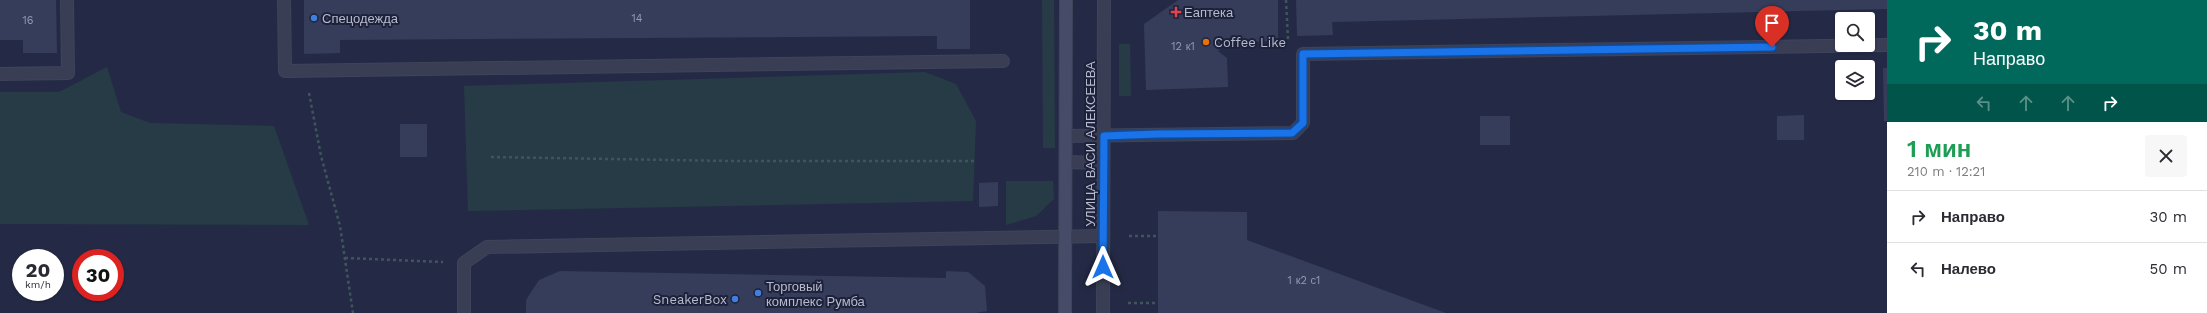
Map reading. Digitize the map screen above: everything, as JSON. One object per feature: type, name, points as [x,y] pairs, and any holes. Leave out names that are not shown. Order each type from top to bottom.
[{"type":"street","points":[[0,74],[68,73],[67,0]]},
{"type":"street","points":[[284,0],[284,71],[1003,61]]},
{"type":"street","name":"УЛИЦА ВАСИ АЛЕКСЕЕВА","points":[[1065,313],[1066,0]]},
{"type":"street","name":"УЛИЦА ВАСИ АЛЕКСЕЕВА","points":[[1103,313],[1104,0]]},
{"type":"street","points":[[1066,136],[1292,133],[1303,123],[1303,54],[1887,45]]},
{"type":"street","points":[[1066,162],[1103,163]]},
{"type":"street","points":[[464,313],[464,263],[487,247],[1103,236]]},
{"type":"path","points":[[1286,0],[1287,20]]},
{"type":"path","points":[[306,71],[312,118],[340,226],[353,313]]},
{"type":"path","points":[[491,157],[730,161],[974,161]]},
{"type":"path","points":[[1129,236],[1158,236]]},
{"type":"path","points":[[344,258],[464,263]]},
{"type":"path","points":[[1128,303],[1158,303]]},
{"type":"shaded area","points":[[1042,0],[1054,0],[1055,148],[1043,148]]},
{"type":"shaded area","points":[[1119,44],[1130,44],[1131,96],[1119,96]]},
{"type":"shaded area","points":[[107,67],[121,112],[150,123],[274,126],[309,225],[0,224],[0,92],[59,92]]},
{"type":"shaded area","points":[[925,72],[956,84],[976,121],[973,201],[468,211],[464,86]]},
{"type":"shaded area","points":[[1006,181],[1053,181],[1054,199],[1036,216],[1006,225]]},
{"type":"building","points":[[0,0],[56,0],[57,53],[23,53],[23,40],[0,40]]},
{"type":"building","points":[[304,0],[970,0],[970,49],[937,49],[937,36],[340,40],[340,53],[304,54]]},
{"type":"building","points":[[1178,0],[1278,0],[1278,41],[1241,42],[1232,35],[1218,51],[1227,58],[1228,87],[1146,90],[1144,24]]},
{"type":"building","points":[[1296,0],[1887,0],[1887,9],[1332,22],[1333,35],[1297,36]]},
{"type":"building","points":[[1883,68],[1887,68],[1887,121],[1884,121]]},
{"type":"building","points":[[1804,115],[1804,140],[1777,140],[1777,116]]},
{"type":"building","points":[[1480,116],[1510,116],[1510,145],[1480,145]]},
{"type":"building","points":[[400,124],[427,124],[427,157],[400,157]]},
{"type":"building","points":[[998,182],[998,206],[979,207],[979,183]]},
{"type":"building","points":[[1158,211],[1247,212],[1247,240],[1446,313],[1158,313]]},
{"type":"building","name":"Торговый комплекс Румба","points":[[560,271],[946,278],[946,271],[968,272],[985,286],[987,311],[975,313],[526,313],[526,300],[539,280]]},
{"type":"place","name":"Еаптека","points":[[1176,12]]},
{"type":"place","name":"Спецодежда","points":[[314,18]]},
{"type":"place","name":"Coffee Like","points":[[1206,42]]},
{"type":"place","name":"Торговый комплекс Румба","points":[[758,293]]},
{"type":"place","name":"SneakerBox","points":[[735,299]]},
{"type":"route","points":[[1103,267],[1104,136],[1292,133],[1303,123],[1303,54],[1772,47]]}]
